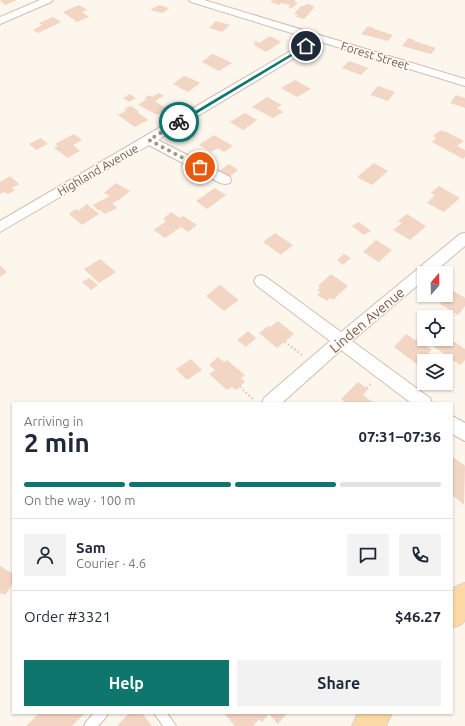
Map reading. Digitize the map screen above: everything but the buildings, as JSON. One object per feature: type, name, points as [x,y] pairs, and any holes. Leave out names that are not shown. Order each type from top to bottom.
[{"type":"main road","points":[[453,613],[465,597]]},
{"type":"main road","points":[[367,726],[376,714]]},
{"type":"street","points":[[0,21],[48,0]]},
{"type":"street","name":"Forest Street","points":[[194,0],[465,83]]},
{"type":"street","name":"Highland Avenue","points":[[0,226],[319,39]]},
{"type":"street","points":[[149,140],[225,180]]},
{"type":"street","name":"Linden Avenue","points":[[271,402],[341,341],[465,238]]},
{"type":"street","points":[[261,281],[423,402]]},
{"type":"street","points":[[453,425],[465,433]]},
{"type":"lane","points":[[90,726],[101,714]]},
{"type":"lane","points":[[161,714],[170,726]]},
{"type":"path","points":[[286,342],[314,365]]},
{"type":"path","points":[[240,387],[256,402]]},
{"type":"way so far","points":[[179,122],[149,140],[200,167]]},
{"type":"route","points":[[179,122],[306,46]]}]
